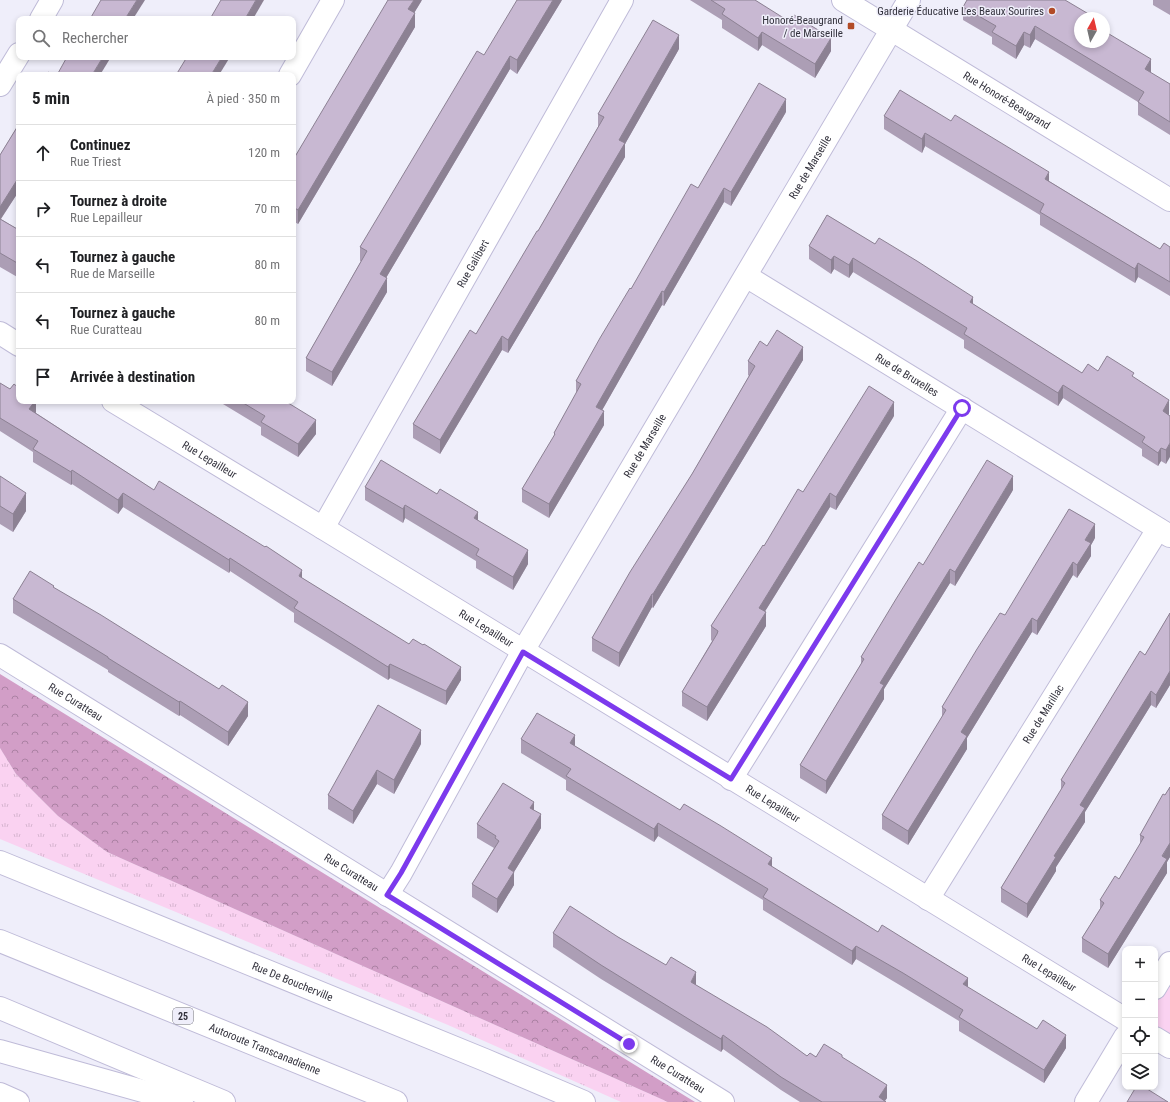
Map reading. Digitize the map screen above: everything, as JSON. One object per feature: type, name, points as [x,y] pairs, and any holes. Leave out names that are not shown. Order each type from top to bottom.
[{"type":"main road","points":[[42,16],[52,0]]},
{"type":"main road","points":[[292,72],[333,0]]},
{"type":"main road","name":"Rue Galibert","points":[[323,528],[622,0]]},
{"type":"main road","name":"Rue Honoré-Beaugrand","points":[[843,0],[1170,200]]},
{"type":"main road","name":"Rue de Marseille","points":[[387,895],[401,873],[523,652],[909,0]]},
{"type":"main road","points":[[0,85],[16,59]]},
{"type":"main road","name":"Rue de Bruxelles","points":[[746,276],[1164,533]]},
{"type":"main road","points":[[0,333],[16,343]]},
{"type":"main road","name":"Rue Lepailleur","points":[[118,404],[1123,1018]]},
{"type":"main road","points":[[731,779],[962,408]]},
{"type":"main road","name":"Rue de Marillac","points":[[928,899],[1164,533]]},
{"type":"main road","name":"Rue Curatteau","points":[[0,654],[723,1102]]},
{"type":"main road","name":"Rue De Boucherville","points":[[0,862],[485,1060],[584,1102]]},
{"type":"main road","points":[[0,936],[28,952]]},
{"type":"main road","name":"Autoroute Transcanadienne","points":[[0,941],[396,1102]]},
{"type":"main road","points":[[1158,983],[1170,963]]},
{"type":"main road","points":[[0,1008],[224,1102]]},
{"type":"main road","points":[[1158,1040],[1170,1047]]},
{"type":"main road","points":[[1086,1102],[1122,1042]]},
{"type":"main road","points":[[0,1051],[182,1102]]},
{"type":"main road","points":[[0,1094],[18,1102]]},
{"type":"green space","points":[[0,674],[695,1102],[668,1102],[107,852],[58,816],[16,774],[0,748]]},
{"type":"green space","points":[[0,748],[16,774],[58,816],[107,852],[668,1102],[621,1102],[448,1025],[0,839]]},
{"type":"green space","points":[[1170,963],[1170,1047],[1158,1040],[1158,983]]},
{"type":"building","points":[[101,0],[137,0],[127,16],[92,16]]},
{"type":"building","points":[[221,0],[256,0],[247,16],[212,16]]},
{"type":"building","points":[[388,0],[414,0],[408,9],[415,13],[298,210],[296,209],[296,155]]},
{"type":"building","points":[[517,0],[553,0],[517,60],[510,56],[380,274],[387,278],[332,372],[306,358],[367,251],[360,247],[477,51],[484,55]]},
{"type":"building","points":[[711,0],[755,0],[790,22],[794,15],[831,38],[815,64],[762,32],[758,38],[722,14],[725,9]]},
{"type":"building","points":[[967,0],[1065,0],[1085,12],[1074,12],[1074,48],[1110,48],[1110,35],[1151,59],[1145,69],[1170,84],[1170,122],[1138,102],[1144,92],[1035,26],[1030,35],[1024,32],[1016,46],[992,32],[996,26],[963,7]]},
{"type":"building","points":[[653,20],[679,35],[619,140],[625,143],[508,340],[502,336],[440,440],[413,424],[470,330],[476,334],[538,231],[604,117],[598,114]]},
{"type":"building","points":[[65,60],[101,60],[94,72],[59,72]]},
{"type":"building","points":[[185,60],[220,60],[213,72],[178,72]]},
{"type":"building","points":[[759,83],[786,99],[731,192],[724,188],[664,292],[662,291],[596,407],[604,411],[549,504],[522,489],[555,434],[554,433],[581,384],[576,381],[600,338],[630,288],[631,289],[691,184],[698,188]]},
{"type":"building","points":[[900,90],[951,121],[955,115],[1049,172],[1045,179],[1160,249],[1164,243],[1170,247],[1170,282],[1138,263],[1135,269],[1040,212],[1044,204],[925,133],[922,139],[884,116]]},
{"type":"building","points":[[16,129],[16,182],[0,207],[0,155]]},
{"type":"building","points":[[827,215],[875,244],[879,238],[917,261],[973,297],[970,302],[1082,373],[1088,364],[1098,371],[1107,356],[1134,373],[1132,376],[1169,400],[1163,411],[1170,416],[1170,443],[1166,450],[1161,448],[1158,453],[1142,442],[1145,437],[1063,385],[1058,393],[964,334],[967,328],[853,258],[849,265],[834,256],[831,260],[809,246]]},
{"type":"building","points":[[0,219],[16,228],[16,262],[0,253]]},
{"type":"building","points":[[777,330],[803,347],[652,594],[619,653],[592,638],[630,572],[692,474],[755,366],[748,361],[760,341],[767,346]]},
{"type":"building","points":[[0,383],[10,389],[14,384],[16,386],[16,404],[33,404],[29,409],[154,490],[159,481],[265,547],[266,546],[302,570],[299,576],[409,644],[413,639],[423,645],[424,644],[461,667],[446,691],[390,664],[388,667],[294,608],[298,602],[230,558],[229,560],[123,493],[118,500],[72,470],[71,472],[33,449],[38,441],[0,418]]},
{"type":"building","points":[[869,386],[894,402],[836,497],[830,493],[759,608],[766,612],[707,707],[682,692],[717,634],[718,631],[711,626],[763,545],[764,546],[798,489],[803,492]]},
{"type":"building","points":[[245,404],[290,404],[316,420],[298,444],[261,422],[265,416]]},
{"type":"building","points":[[381,460],[437,494],[440,489],[478,512],[474,518],[528,550],[513,577],[476,555],[479,549],[405,505],[403,509],[365,487]]},
{"type":"building","points":[[987,460],[1013,476],[955,572],[950,569],[880,683],[884,685],[826,781],[800,765],[864,659],[861,657],[896,599],[919,562],[923,565]]},
{"type":"building","points":[[0,476],[26,493],[13,514],[0,506]]},
{"type":"building","points":[[1069,509],[1095,524],[1085,540],[1091,543],[1077,565],[1073,562],[1037,621],[1032,618],[961,732],[967,736],[908,831],[882,815],[946,710],[942,707],[977,649],[1000,613],[1005,615]]},
{"type":"building","points":[[30,571],[54,586],[53,587],[101,615],[219,689],[222,685],[248,702],[228,732],[13,599]]},
{"type":"building","points":[[1170,613],[1170,671],[1156,695],[1151,691],[1080,805],[1085,808],[1054,856],[1056,857],[1027,904],[1001,888],[1065,783],[1061,780],[1140,651],[1145,655]]},
{"type":"building","points":[[378,705],[421,730],[394,780],[377,770],[353,811],[328,795]]},
{"type":"building","points":[[537,713],[575,735],[570,743],[680,810],[684,804],[721,826],[772,858],[768,864],[878,932],[882,925],[968,978],[963,984],[1037,1029],[1043,1020],[1066,1035],[1044,1070],[959,1017],[963,1010],[903,973],[856,946],[852,951],[763,897],[768,889],[658,823],[654,829],[566,776],[571,769],[521,739]]},
{"type":"building","points":[[503,783],[534,802],[530,808],[541,814],[508,868],[514,872],[497,899],[472,884],[499,841],[495,838],[496,836],[477,824]]},
{"type":"building","points":[[1170,787],[1170,843],[1162,856],[1167,859],[1108,954],[1082,938],[1104,903],[1100,900],[1115,876],[1119,879],[1144,837],[1140,835],[1163,794],[1165,795]]},
{"type":"building","points":[[570,906],[618,937],[666,965],[671,957],[696,972],[691,982],[767,1027],[807,1056],[810,1053],[816,1057],[824,1044],[842,1055],[842,1057],[887,1085],[879,1097],[886,1102],[822,1102],[781,1077],[723,1035],[721,1039],[601,965],[553,933]]},
{"type":"building","points":[[1134,1090],[1149,1090],[1168,1102],[1127,1102]]},
{"type":"place","name":"Garderie Éducative Les Beaux Sourires","points":[[1052,11]]},
{"type":"place","name":"Honoré-Beaugrand / de Marseille","points":[[851,26]]},
{"type":"route","points":[[629,1044],[387,895],[401,873],[523,652],[731,779],[962,408]]}]
